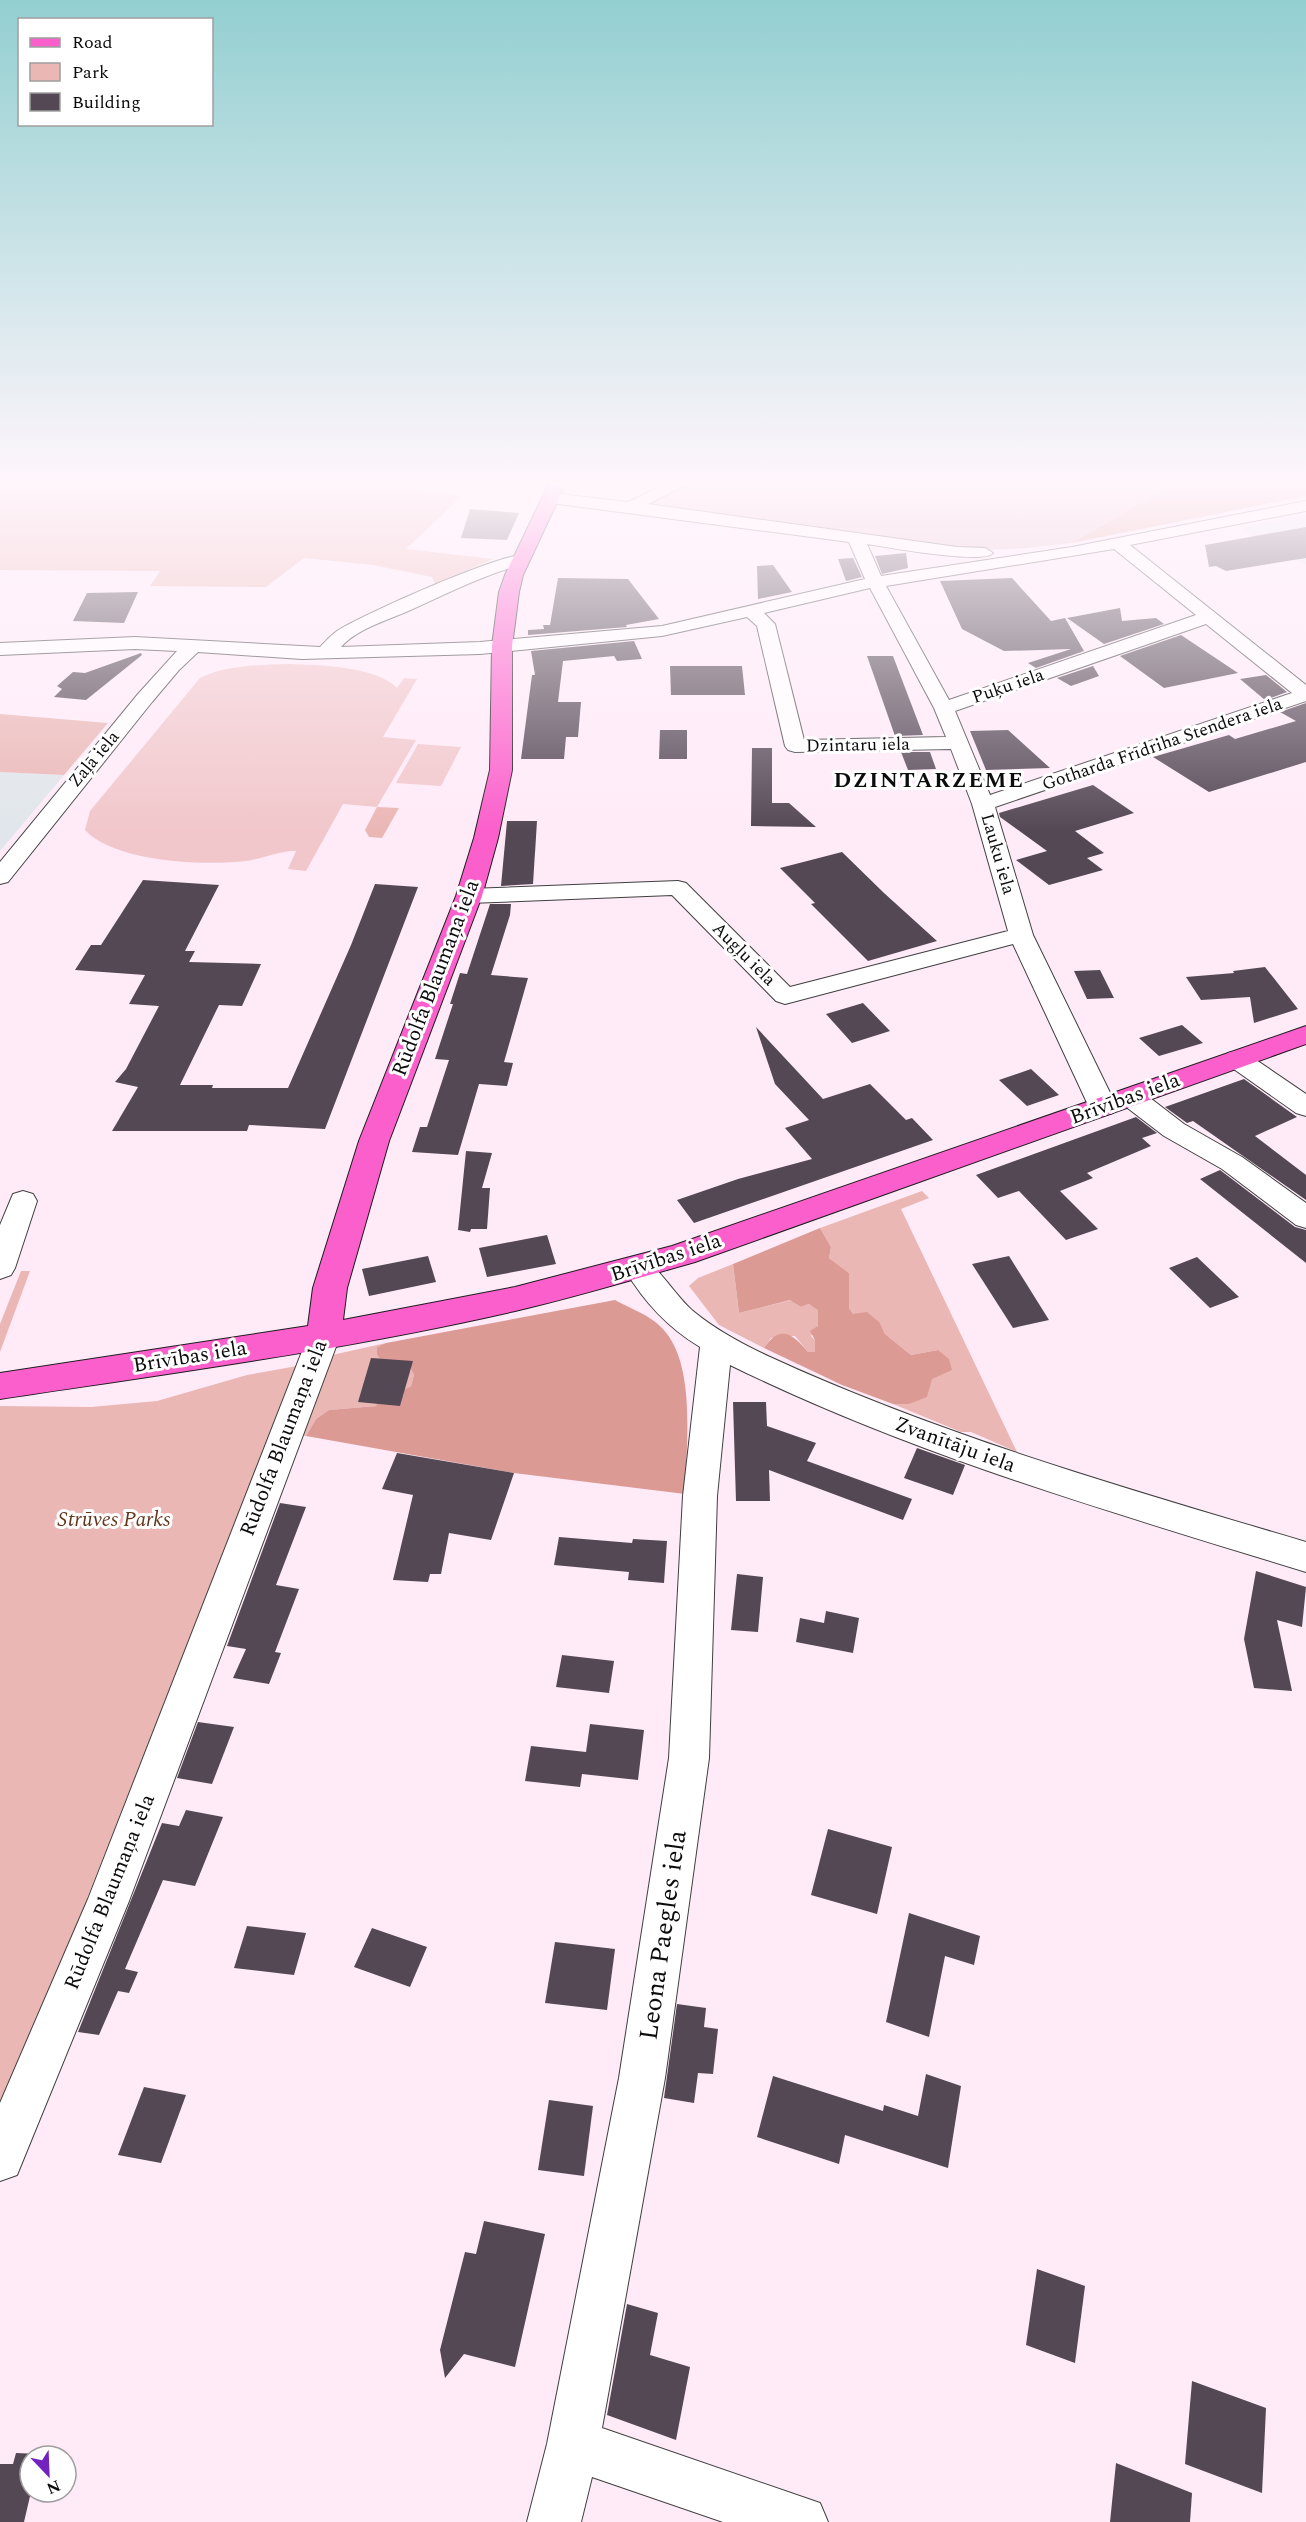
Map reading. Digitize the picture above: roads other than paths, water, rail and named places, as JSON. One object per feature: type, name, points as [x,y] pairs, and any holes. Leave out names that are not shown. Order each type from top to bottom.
[{"type":"main road","name":"Rūdolfa Blaumaņa iela","points":[[324,1336],[330,1288],[374,1142],[469,896],[486,838],[501,770],[501,646],[508,597]]},
{"type":"main road","name":"Brīvības iela","points":[[0,1386],[324,1336],[584,1284],[639,1268],[1306,1034]]},
{"type":"street","points":[[327,652],[342,635],[426,597]]},
{"type":"street","points":[[0,649],[135,643],[278,652],[501,646],[662,631],[813,597]]},
{"type":"street","name":"Lauku iela","points":[[883,597],[944,708],[983,804],[1021,935],[1117,1102]]},
{"type":"street","points":[[1184,597],[1306,695]]},
{"type":"street","name":"Dzintaru iela","points":[[752,611],[766,624],[795,746],[958,743]]},
{"type":"street","name":"Puķu iela","points":[[944,708],[1209,617]]},
{"type":"street","name":"Zaļā iela","points":[[0,877],[110,747],[172,666],[194,646]]},
{"type":"street","name":"Gotharda Frīdriha Stendera iela","points":[[983,804],[1306,695]]},
{"type":"street","name":"Augļu iela","points":[[469,896],[524,896],[678,888],[785,996],[1021,935]]},
{"type":"street","points":[[1238,1059],[1306,1107]]},
{"type":"street","points":[[1117,1102],[1232,1162],[1306,1218]]},
{"type":"street","points":[[1,1265],[23,1201]]},
{"type":"street","name":"Zvanītāju iela","points":[[639,1268],[658,1297],[672,1311],[692,1327],[757,1364],[952,1446],[1306,1557]]},
{"type":"street","name":"Rūdolfa Blaumaņa iela","points":[[0,2158],[108,1901],[324,1336]]},
{"type":"street","name":"Leona Paegles iela","points":[[554,2522],[573,2444],[642,2078],[689,1758],[700,1496],[716,1341]]},
{"type":"street","points":[[573,2444],[801,2522]]},
{"type":"district","name":"DZINTARZEME","points":[[929,780]]},
{"type":"park label","name":"Strūves Parks","points":[[114,1520]]}]
